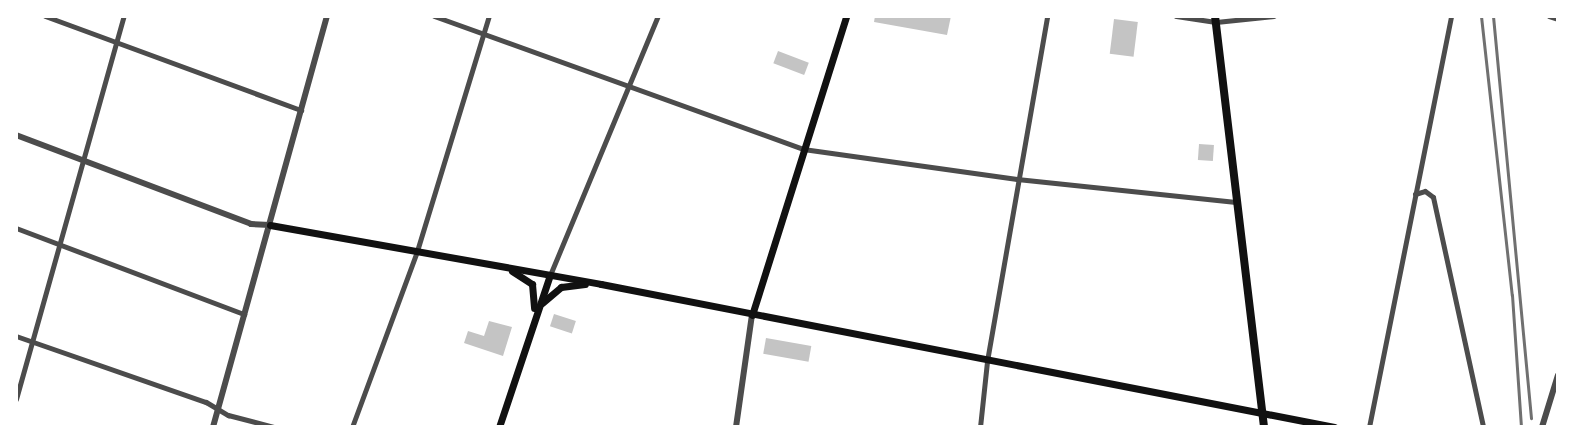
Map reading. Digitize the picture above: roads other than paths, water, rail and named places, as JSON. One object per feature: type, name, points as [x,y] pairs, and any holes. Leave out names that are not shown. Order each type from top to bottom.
[{"type":"main road","points":[[752,315],[846,16]]},
{"type":"main road","points":[[1215,19],[1236,202],[1265,411],[1264,427]]},
{"type":"main road","points":[[270,225],[601,284],[986,361],[1265,411],[1334,427]]},
{"type":"main road","points":[[497,266],[532,284],[535,299],[530,326]]},
{"type":"main road","points":[[499,427],[530,326],[550,275]]},
{"type":"main road","points":[[537,309],[561,287],[601,284]]},
{"type":"street","points":[[45,16],[301,110]]},
{"type":"street","points":[[16,399],[124,16]]},
{"type":"street","points":[[213,427],[327,16]]},
{"type":"street","points":[[434,16],[803,149],[1017,179],[1236,202]]},
{"type":"street","points":[[352,427],[417,251],[489,16]]},
{"type":"street","points":[[550,275],[631,87],[658,16]]},
{"type":"street","points":[[980,427],[986,361],[1047,16]]},
{"type":"street","points":[[1176,16],[1215,19],[1274,16]]},
{"type":"street","points":[[1370,427],[1450,16]]},
{"type":"street","points":[[1549,16],[1558,19]]},
{"type":"street","points":[[16,134],[252,224],[270,225]]},
{"type":"street","points":[[1415,194],[1425,191],[1433,197],[1483,427]]},
{"type":"street","points":[[16,228],[244,314]]},
{"type":"street","points":[[736,427],[752,315]]},
{"type":"street","points":[[16,336],[274,427]]},
{"type":"street","points":[[1542,427],[1558,375]]},
{"type":"railway","points":[[1481,16],[1512,295],[1521,427]]},
{"type":"railway","points":[[1493,16],[1531,418]]}]
